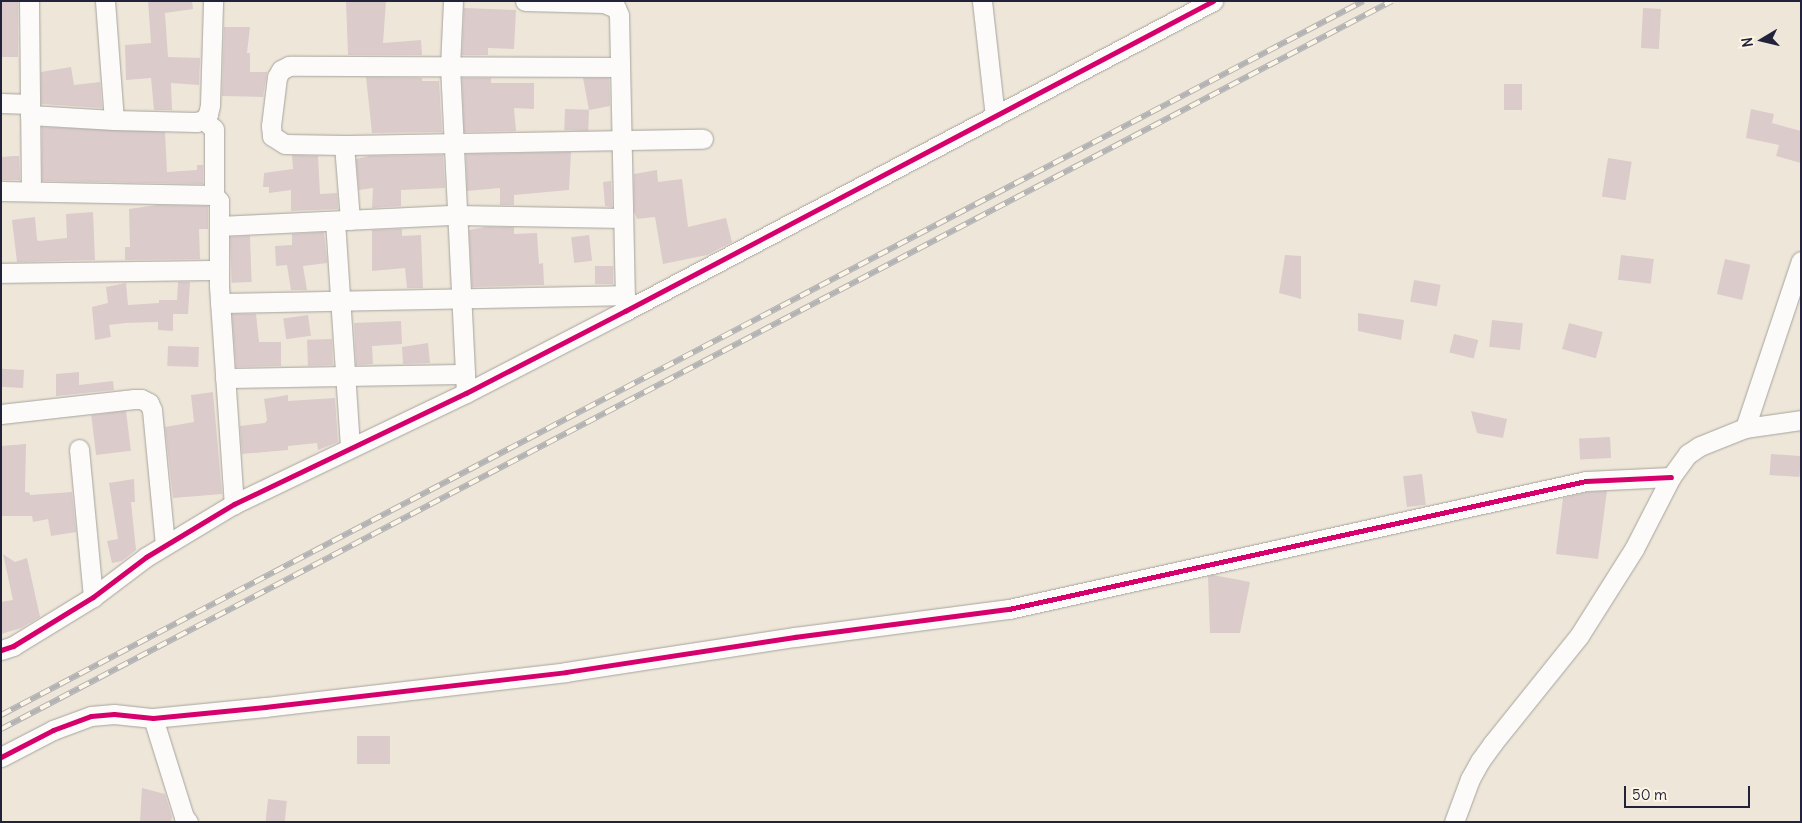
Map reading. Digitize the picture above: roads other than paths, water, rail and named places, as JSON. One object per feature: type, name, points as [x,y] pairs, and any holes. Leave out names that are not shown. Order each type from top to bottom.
[{"type":"street","points":[[28,1],[31,191]]},
{"type":"street","points":[[105,1],[114,120]]},
{"type":"street","points":[[1,103],[30,109],[114,120],[196,122],[204,120],[210,105],[213,1]]},
{"type":"street","points":[[453,1],[450,66],[466,393]]},
{"type":"street","points":[[525,1],[604,3],[616,8],[619,15],[625,303]]},
{"type":"street","points":[[982,1],[995,116]]},
{"type":"street","points":[[1,650],[14,646],[93,597],[164,544],[234,504],[466,393],[625,303],[995,116],[1213,1]]},
{"type":"street","points":[[619,67],[300,64],[289,66],[281,70],[277,77],[271,126],[272,136],[285,144],[344,145],[703,139]]},
{"type":"street","points":[[204,120],[214,130],[214,195],[219,201],[220,302],[234,504]]},
{"type":"street","points":[[344,145],[340,301],[350,448]]},
{"type":"street","points":[[1,191],[214,195]]},
{"type":"street","points":[[219,226],[456,216],[623,218]]},
{"type":"street","points":[[1745,428],[1795,298],[1801,261]]},
{"type":"street","points":[[1,273],[219,270]]},
{"type":"street","points":[[220,302],[461,299],[625,303]]},
{"type":"street","points":[[226,378],[465,374]]},
{"type":"street","points":[[1,414],[134,399],[142,399],[149,402],[152,410],[164,544]]},
{"type":"street","points":[[1454,822],[1470,779],[1480,761],[1578,636],[1634,549],[1672,476],[1688,454],[1700,446],[1745,428],[1801,420]]},
{"type":"street","points":[[79,450],[93,597]]},
{"type":"street","points":[[1,757],[53,730],[91,716],[114,714],[153,718],[566,672],[794,637],[1010,609],[1586,481],[1672,476]]},
{"type":"street","points":[[153,718],[184,817],[188,822]]},
{"type":"railway","points":[[1,715],[1363,1]]},
{"type":"railway","points":[[1,729],[1392,1]]}]
